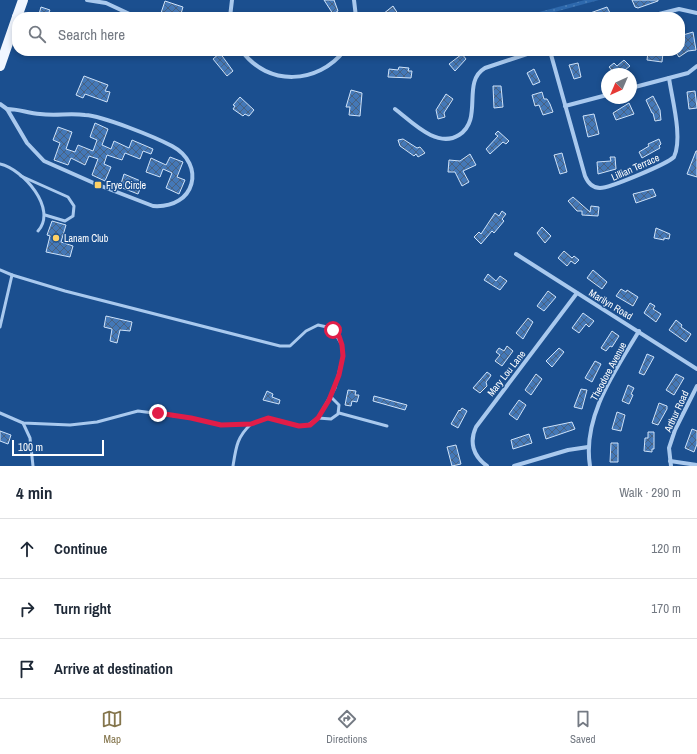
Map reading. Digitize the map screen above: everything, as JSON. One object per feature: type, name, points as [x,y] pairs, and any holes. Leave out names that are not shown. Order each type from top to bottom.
[{"type":"main road","points":[[19,12],[23,0]]},
{"type":"main road","points":[[0,66],[12,31]]},
{"type":"street","points":[[87,0],[102,1],[126,12]]},
{"type":"street","points":[[231,12],[232,0]]},
{"type":"street","points":[[354,0],[355,12]]},
{"type":"street","points":[[667,12],[679,9],[697,13]]},
{"type":"street","points":[[246,56],[249,60],[266,71],[277,75],[295,78],[304,77],[323,70],[340,56]]},
{"type":"street","points":[[395,110],[434,137],[444,140],[455,138],[464,132],[471,120],[474,84],[479,72],[485,68],[521,56]]},
{"type":"street","name":"Lillian Terrace","points":[[551,56],[587,182],[596,188],[610,187],[674,157],[677,151],[678,137],[669,78]]},
{"type":"street","points":[[637,86],[688,73],[697,66]]},
{"type":"street","points":[[566,106],[601,97]]},
{"type":"street","points":[[0,104],[7,109],[27,143],[39,158],[50,165],[153,206],[170,206],[179,202],[192,184],[191,169],[186,159],[175,148],[163,142],[92,116],[49,115],[7,109]]},
{"type":"street","name":"Marilyn Road","points":[[516,254],[697,369]]},
{"type":"street","name":"Mary Lou Lane","points":[[487,466],[476,455],[473,446],[472,436],[476,427],[577,294]]},
{"type":"street","name":"Theodore Avenue","points":[[590,466],[588,447],[592,425],[611,378],[639,331]]},
{"type":"street","name":"Arthur Road","points":[[671,466],[669,448],[675,430],[697,386]]},
{"type":"street","points":[[514,466],[568,450],[588,447]]},
{"type":"street","points":[[670,461],[697,466]]},
{"type":"lane","points":[[0,164],[6,166],[21,176],[68,197],[74,206],[74,213],[68,220],[62,220],[45,215]]},
{"type":"lane","points":[[21,176],[40,199],[45,215],[44,223],[38,231]]},
{"type":"lane","points":[[0,270],[65,291],[280,346],[290,346],[310,328],[327,326],[339,336],[343,350],[339,375],[331,397],[318,418],[308,425],[299,426],[268,418],[251,424],[221,425],[191,418],[138,411],[96,422],[70,425],[23,423],[0,413]]},
{"type":"lane","points":[[0,327],[12,275]]},
{"type":"lane","points":[[331,397],[339,405],[339,413]]},
{"type":"lane","points":[[318,418],[331,419],[339,413]]},
{"type":"lane","points":[[339,413],[386,426]]},
{"type":"lane","points":[[23,423],[30,438],[33,466]]},
{"type":"lane","points":[[233,466],[237,444],[242,433],[251,424]]},
{"type":"shaded area","points":[[585,0],[599,0],[555,12],[539,12]]},
{"type":"building","points":[[324,0],[334,0],[338,11],[332,12]]},
{"type":"building","points":[[632,0],[658,1],[638,8],[635,7]]},
{"type":"building","points":[[165,1],[183,7],[182,12],[161,12]]},
{"type":"building","points":[[393,6],[397,12],[386,12]]},
{"type":"building","points":[[41,7],[50,10],[49,12],[40,12]]},
{"type":"building","points":[[607,7],[610,12],[593,12]]},
{"type":"building","points":[[693,32],[696,50],[685,53],[685,34]]},
{"type":"building","points":[[216,56],[222,56],[233,71],[227,76],[213,59]]},
{"type":"building","points":[[459,56],[464,56],[466,59],[455,71],[449,64]]},
{"type":"building","points":[[648,56],[663,56],[662,62],[647,60]]},
{"type":"building","points":[[624,60],[630,66],[628,68],[609,67],[614,63],[617,66]]},
{"type":"building","points":[[578,63],[581,77],[574,79],[569,65]]},
{"type":"building","points":[[399,67],[409,68],[408,71],[412,71],[411,78],[388,77],[389,69],[398,70]]},
{"type":"building","points":[[534,69],[540,82],[533,85],[527,73]]},
{"type":"building","points":[[84,76],[108,85],[105,91],[110,92],[107,102],[85,94],[83,98],[76,95]]},
{"type":"building","points":[[493,86],[501,86],[503,107],[494,108]]},
{"type":"building","points":[[351,90],[362,93],[360,116],[349,115],[350,107],[346,107]]},
{"type":"building","points":[[695,91],[697,108],[689,109],[687,92]]},
{"type":"building","points":[[542,92],[544,99],[547,99],[553,112],[543,115],[539,105],[535,106],[532,95]]},
{"type":"building","points":[[446,94],[453,99],[444,113],[445,117],[438,119],[436,110]]},
{"type":"building","points":[[653,96],[660,110],[661,120],[655,121],[653,113],[646,100]]},
{"type":"building","points":[[240,97],[254,110],[249,116],[245,114],[243,116],[233,109],[235,106],[233,105]]},
{"type":"building","points":[[629,104],[634,114],[616,120],[613,113]]},
{"type":"building","points":[[594,114],[599,134],[588,137],[583,116]]},
{"type":"building","points":[[95,123],[108,129],[102,145],[111,149],[114,141],[129,148],[132,140],[153,149],[151,154],[143,151],[140,159],[125,153],[122,160],[107,155],[104,164],[111,167],[105,181],[92,175],[98,159],[89,156],[85,165],[71,158],[68,165],[54,160],[60,143],[53,140],[58,127],[72,132],[66,149],[75,152],[78,145],[93,151],[97,140],[90,137]]},
{"type":"building","points":[[498,131],[509,141],[506,144],[503,142],[490,154],[486,149],[498,136],[495,134]]},
{"type":"building","points":[[403,139],[417,148],[420,147],[425,153],[418,157],[416,154],[414,156],[400,146],[398,140]]},
{"type":"building","points":[[659,139],[661,144],[659,146],[660,148],[642,158],[639,152],[649,146],[648,144]]},
{"type":"building","points":[[697,151],[697,177],[687,174]]},
{"type":"building","points":[[562,153],[567,172],[560,174],[554,155]]},
{"type":"building","points":[[470,154],[476,165],[463,171],[469,182],[462,186],[455,172],[448,172],[449,160],[460,161]]},
{"type":"building","points":[[170,157],[183,162],[177,177],[185,180],[179,194],[166,188],[172,173],[163,169],[160,177],[146,172],[151,158],[166,165]]},
{"type":"building","points":[[610,157],[615,157],[616,169],[598,174],[597,162],[611,161]]},
{"type":"building","points":[[124,174],[143,182],[138,194],[120,187]]},
{"type":"building","points":[[653,189],[656,196],[636,203],[633,194]]},
{"type":"building","points":[[573,197],[590,212],[591,206],[599,207],[598,216],[582,215],[582,211],[577,211],[568,201]]},
{"type":"building","points":[[502,211],[506,214],[502,219],[504,221],[494,233],[492,231],[481,244],[474,237],[479,232],[481,234],[495,213],[499,216]]},
{"type":"building","name":"Lanam Club","points":[[52,221],[66,225],[61,242],[73,246],[70,257],[46,252],[50,236],[47,235]]},
{"type":"building","points":[[542,227],[551,236],[545,243],[537,233]]},
{"type":"building","points":[[656,228],[670,234],[669,239],[664,238],[664,240],[654,238]]},
{"type":"building","points":[[564,251],[572,258],[574,256],[579,260],[575,264],[571,261],[567,266],[558,258]]},
{"type":"building","points":[[593,270],[607,282],[602,289],[587,278]]},
{"type":"building","points":[[488,274],[496,281],[500,276],[507,281],[500,290],[484,280]]},
{"type":"building","points":[[621,289],[626,292],[627,290],[638,297],[633,306],[616,296]]},
{"type":"building","points":[[548,291],[556,297],[544,311],[537,306]]},
{"type":"building","points":[[650,303],[655,306],[653,309],[661,314],[656,322],[644,313]]},
{"type":"building","points":[[583,313],[594,321],[589,327],[586,324],[579,333],[572,328]]},
{"type":"building","points":[[106,316],[132,322],[130,331],[120,330],[117,343],[110,341],[112,329],[104,327]]},
{"type":"building","points":[[528,318],[533,322],[523,339],[516,333]]},
{"type":"building","points":[[676,320],[682,325],[681,327],[691,334],[686,342],[669,330]]},
{"type":"building","points":[[612,331],[619,336],[612,347],[610,346],[606,351],[601,348]]},
{"type":"building","points":[[507,346],[513,351],[502,366],[495,361],[500,355],[496,352],[499,348],[504,351]]},
{"type":"building","points":[[559,348],[564,352],[552,367],[546,361]]},
{"type":"building","points":[[647,354],[654,357],[644,375],[639,373]]},
{"type":"building","points":[[595,361],[601,364],[592,382],[585,378]]},
{"type":"building","points":[[487,372],[491,375],[486,382],[487,386],[480,393],[473,388]]},
{"type":"building","points":[[536,374],[542,379],[531,395],[525,390]]},
{"type":"building","points":[[676,374],[684,378],[674,395],[666,390]]},
{"type":"building","points":[[628,385],[634,388],[629,404],[622,401]]},
{"type":"building","points":[[581,389],[587,390],[582,409],[574,407]]},
{"type":"building","points":[[348,390],[356,391],[355,395],[359,395],[357,402],[352,401],[351,406],[345,405]]},
{"type":"building","points":[[267,391],[273,394],[272,397],[280,400],[279,404],[263,400]]},
{"type":"building","points":[[374,396],[407,405],[405,410],[373,401]]},
{"type":"building","points":[[519,400],[526,405],[517,420],[509,414]]},
{"type":"building","points":[[659,403],[667,406],[667,409],[658,425],[652,423]]},
{"type":"building","points":[[462,408],[467,411],[458,428],[451,424],[459,410],[460,411]]},
{"type":"building","points":[[617,412],[625,415],[621,431],[612,429]]},
{"type":"building","points":[[572,422],[575,429],[546,439],[543,428]]},
{"type":"building","points":[[692,429],[697,431],[697,444],[694,452],[685,448]]},
{"type":"building","points":[[0,431],[11,435],[8,444],[0,441]]},
{"type":"building","points":[[648,432],[654,432],[654,449],[652,449],[652,452],[644,451],[645,438],[648,438]]},
{"type":"building","points":[[529,434],[532,443],[513,449],[511,440]]},
{"type":"building","points":[[611,443],[618,443],[618,462],[610,462]]},
{"type":"building","points":[[456,445],[461,464],[452,466],[447,447]]},
{"type":"place","name":"Frye Circle","points":[[98,185]]},
{"type":"place","name":"Lanam Club","points":[[56,238]]},
{"type":"route","points":[[158,413],[232,426],[251,424],[268,418],[277,419],[299,426],[310,425],[318,418],[329,400],[339,375],[343,356],[342,345],[339,336],[333,330]]}]
